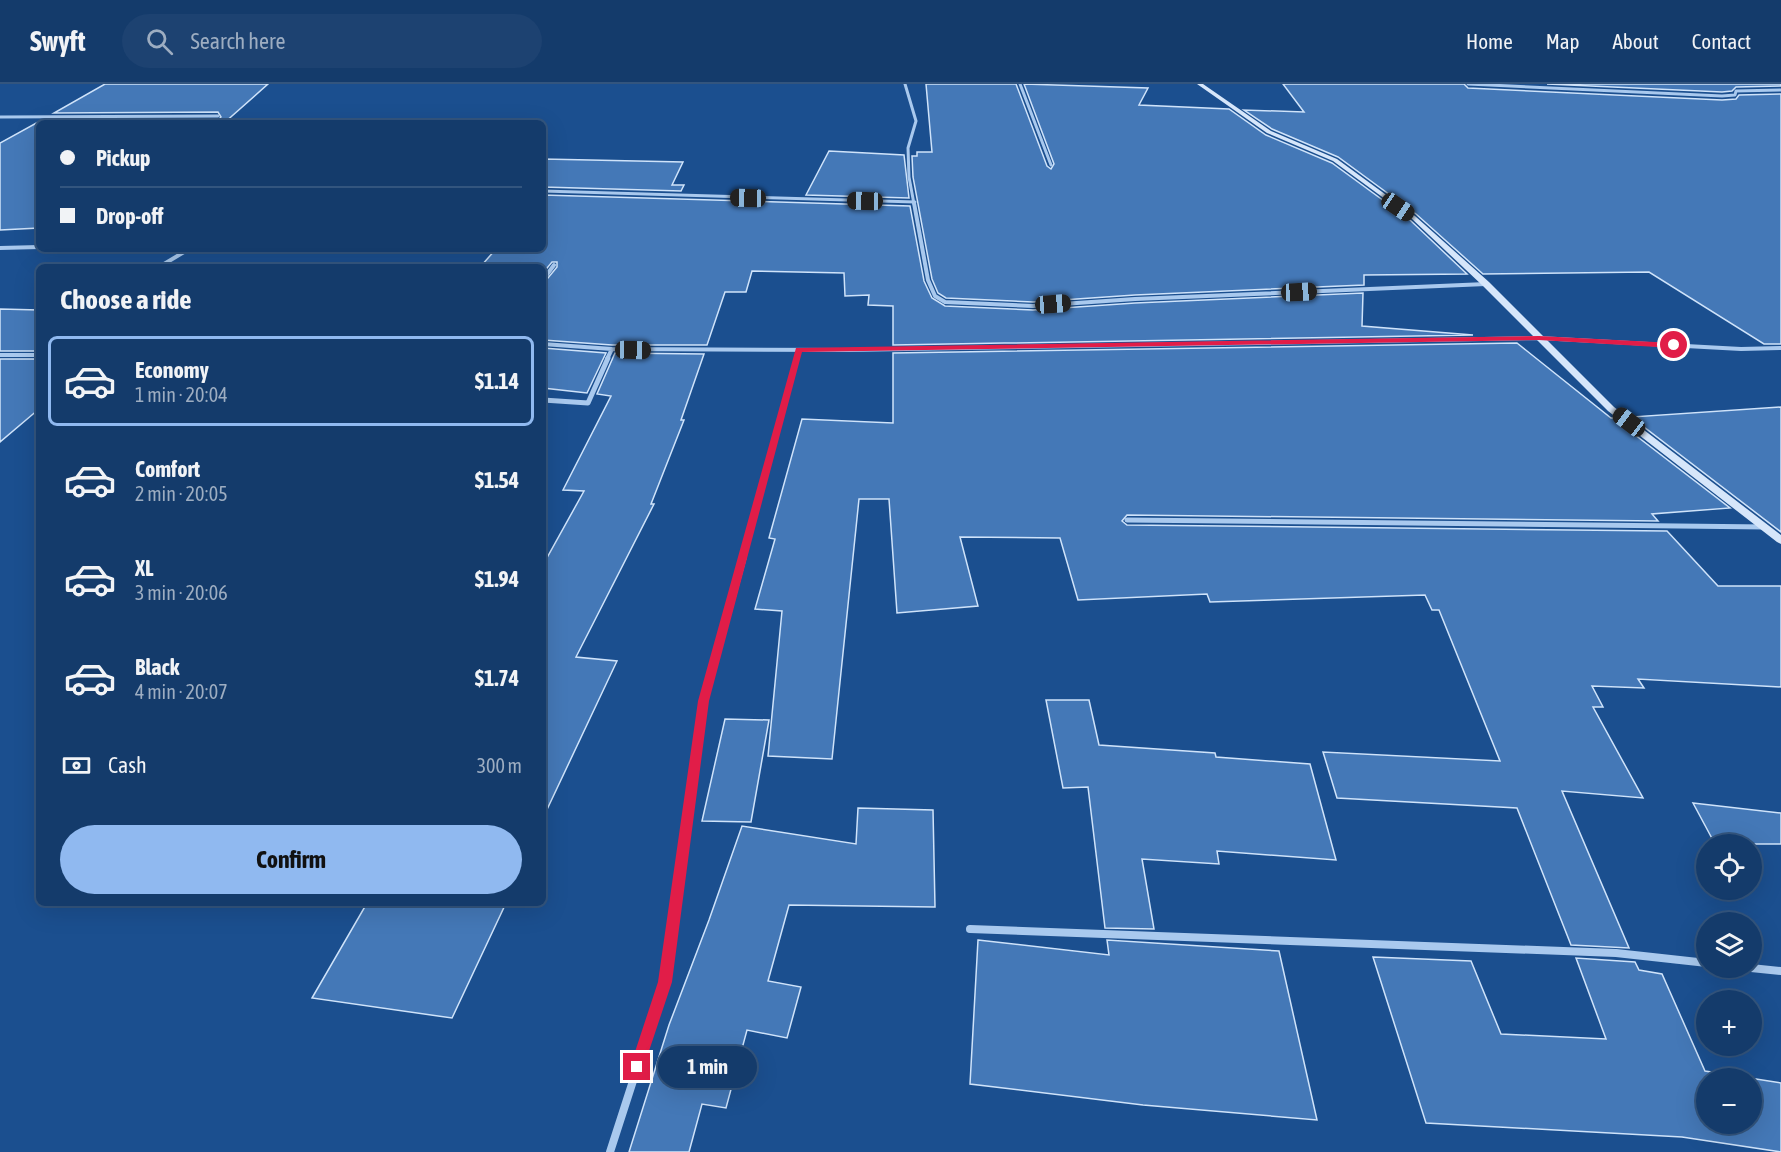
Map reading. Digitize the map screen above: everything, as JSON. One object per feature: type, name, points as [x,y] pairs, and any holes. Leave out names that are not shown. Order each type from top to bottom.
[{"type":"street","points":[[905,84],[916,122],[908,148],[909,177],[928,280],[934,296],[945,302],[1033,306],[1135,299],[1486,284]]},
{"type":"street","points":[[1020,84],[1051,165]]},
{"type":"street","points":[[1200,84],[1269,132],[1335,160],[1413,218],[1486,284],[1611,409],[1781,540]]},
{"type":"street","points":[[1468,84],[1722,96],[1735,95],[1736,91],[1781,90]]},
{"type":"street","points":[[0,117],[218,116]]},
{"type":"street","points":[[546,191],[915,202]]},
{"type":"street","points":[[0,248],[36,247]]},
{"type":"street","points":[[164,264],[184,252]]},
{"type":"street","points":[[546,276],[554,265]]},
{"type":"street","points":[[546,344],[612,350],[799,350],[1539,338],[1741,349],[1781,348]]},
{"type":"street","points":[[546,400],[588,403],[612,350]]},
{"type":"street","points":[[610,1152],[665,982],[704,701],[799,350]]},
{"type":"street","points":[[0,355],[36,355]]},
{"type":"street","points":[[1127,520],[1766,527]]},
{"type":"street","points":[[970,929],[1616,953],[1696,962]]},
{"type":"street","points":[[1762,969],[1781,971]]},
{"type":"building","points":[[105,84],[268,84],[227,120],[218,120],[221,117],[218,112],[54,113]]},
{"type":"building","points":[[926,84],[1016,84],[1047,166],[1051,169],[1054,164],[1024,84],[1148,88],[1139,105],[1229,109],[1266,135],[1332,163],[1410,220],[1467,274],[1364,275],[1364,285],[1033,302],[946,298],[938,293],[932,279],[913,177],[912,156],[917,156],[917,152],[932,152]]},
{"type":"building","points":[[1283,84],[1464,84],[1468,88],[1722,100],[1736,99],[1739,95],[1781,94],[1781,344],[1764,344],[1649,272],[1483,274],[1416,214],[1338,157],[1272,129],[1244,110],[1304,112]]},
{"type":"building","points":[[1547,84],[1781,84],[1781,86],[1736,87],[1732,91],[1722,92]]},
{"type":"building","points":[[36,123],[36,228],[0,230],[0,143]]},
{"type":"building","points":[[829,151],[904,155],[909,198],[806,195]]},
{"type":"building","points":[[546,159],[683,162],[672,185],[684,185],[681,191],[546,187]]},
{"type":"building","points":[[546,195],[910,206],[924,281],[932,298],[945,306],[1033,310],[1363,293],[1362,326],[1473,335],[893,345],[893,306],[868,305],[869,295],[845,296],[844,273],[752,271],[746,292],[725,292],[707,345],[612,345],[546,340],[546,280],[557,267],[557,262],[552,262],[546,269],[546,264],[483,264],[493,252],[546,252]]},
{"type":"building","points":[[0,309],[36,310],[36,351],[0,351]]},
{"type":"building","points":[[1517,343],[1730,508],[1652,514],[1658,521],[1127,515],[1122,521],[1127,525],[1667,531],[1718,586],[1781,586],[1781,687],[1638,679],[1644,688],[1592,686],[1603,707],[1593,707],[1643,798],[1562,791],[1629,948],[1571,945],[1517,808],[1337,798],[1323,752],[1500,761],[1439,610],[1432,610],[1425,595],[1210,602],[1207,594],[1078,600],[1060,538],[960,537],[978,606],[897,613],[889,499],[859,499],[832,759],[768,756],[782,611],[755,609],[775,539],[769,538],[802,419],[893,423],[893,353]]},
{"type":"building","points":[[546,348],[606,353],[587,393],[546,388]]},
{"type":"building","points":[[615,353],[704,354],[681,420],[684,420],[651,504],[654,504],[576,657],[617,661],[546,812],[546,560],[584,491],[563,490],[611,396],[597,394]]},
{"type":"building","points":[[0,359],[36,359],[36,412],[0,442]]},
{"type":"building","points":[[1781,407],[1781,532],[1631,417]]},
{"type":"building","points":[[1046,700],[1089,700],[1099,745],[1215,753],[1216,757],[1310,764],[1336,860],[1217,851],[1219,864],[1142,859],[1154,929],[1105,928],[1088,787],[1063,788]]},
{"type":"building","points":[[725,719],[769,720],[751,822],[702,821]]},
{"type":"building","points":[[1693,803],[1781,813],[1781,844],[1762,844],[1762,834],[1710,834]]},
{"type":"building","points":[[858,808],[933,810],[935,907],[789,905],[768,981],[801,987],[787,1038],[747,1030],[726,1108],[702,1104],[689,1152],[629,1152],[669,1025],[742,826],[856,844]]},
{"type":"building","points":[[365,906],[505,906],[452,1018],[312,998]]},
{"type":"building","points":[[978,940],[1109,955],[1107,940],[1279,951],[1317,1120],[1143,1105],[970,1084]]},
{"type":"building","points":[[1373,957],[1471,961],[1501,1034],[1606,1039],[1576,958],[1635,962],[1639,970],[1662,974],[1696,1051],[1696,1056],[1698,1056],[1704,1068],[1696,1068],[1696,1134],[1762,1134],[1762,1080],[1781,1083],[1781,1152],[1682,1137],[1426,1123]]},
{"type":"route","points":[[637,1067],[665,982],[704,701],[799,350],[1539,338],[1674,345]]}]
